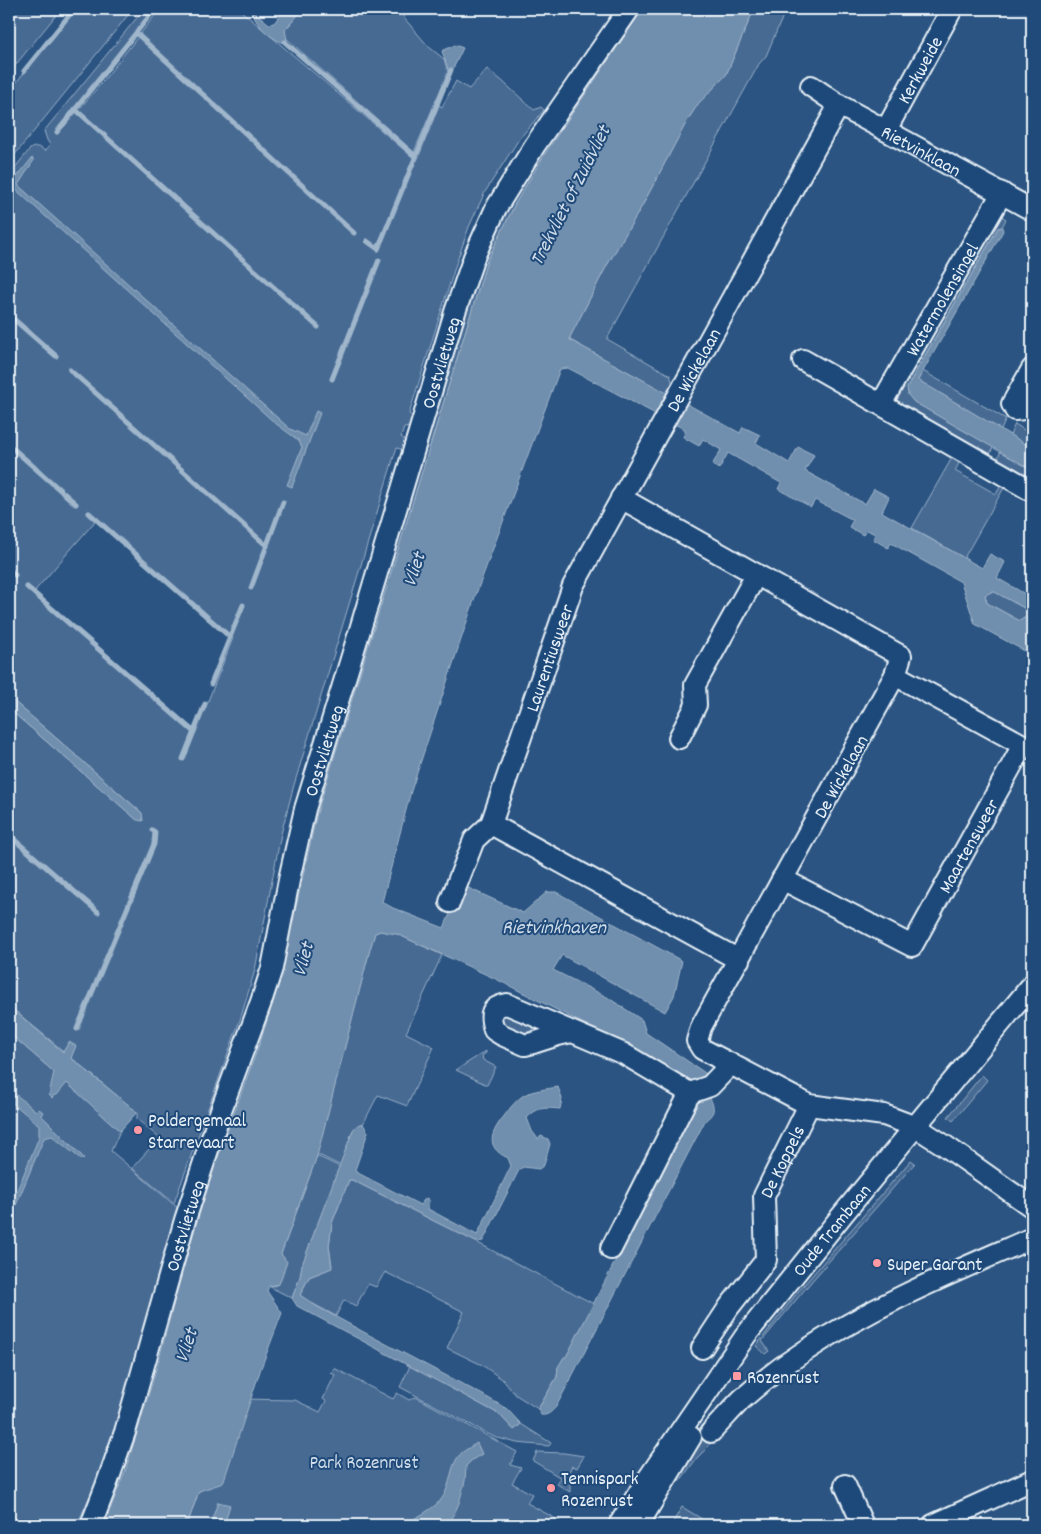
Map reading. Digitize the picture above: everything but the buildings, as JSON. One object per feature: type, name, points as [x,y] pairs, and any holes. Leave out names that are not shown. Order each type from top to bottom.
[{"type":"street","name":"Oostvlietweg","points":[[91,1525],[125,1432],[185,1220],[221,1110],[272,968],[305,809],[360,633],[455,312],[471,266],[496,208],[530,153],[629,9]]},
{"type":"street","name":"Kerkweide","points":[[886,130],[952,9]]},
{"type":"street","name":"Rietvinklaan","points":[[811,86],[840,105],[1032,210]]},
{"type":"street","name":"De Wickelaan","points":[[696,1041],[701,1027],[895,675],[901,656],[621,498],[840,105]]},
{"type":"street","name":"Watermolensingel","points":[[881,404],[1002,193]]},
{"type":"street","points":[[803,360],[1032,491]]},
{"type":"street","points":[[1032,369],[1012,404],[1015,410],[1024,409],[1032,395]]},
{"type":"street","name":"Laurentiusweer","points":[[450,902],[474,840],[491,824],[573,586],[621,498]]},
{"type":"street","points":[[679,738],[696,705],[696,685],[756,575]]},
{"type":"street","name":"Maartensweer","points":[[782,879],[912,946],[917,937],[1023,745],[895,675]]},
{"type":"street","points":[[491,824],[739,960]]},
{"type":"street","name":"Oude Trambaan","points":[[650,1490],[754,1340],[896,1170],[921,1130],[1032,985]]},
{"type":"street","name":"Oude Trambaan","points":[[921,1130],[1032,1004]]},
{"type":"street","points":[[572,1032],[624,1054],[698,1091]]},
{"type":"street","name":"De Koppels","points":[[696,1041],[702,1050],[809,1105],[884,1115],[921,1130],[1032,1207]]},
{"type":"street","points":[[611,1249],[698,1091],[731,1064]]},
{"type":"street","name":"De Koppels","points":[[702,1348],[729,1307],[766,1260],[764,1196],[809,1105]]},
{"type":"street","points":[[711,1432],[742,1400],[802,1352],[881,1306],[1032,1238]]},
{"type":"street","points":[[933,1525],[955,1521],[1032,1480]]},
{"type":"street","points":[[845,1486],[863,1525]]},
{"type":"street","points":[[619,1525],[650,1490]]},
{"type":"street","points":[[638,1525],[650,1490]]},
{"type":"green space","points":[[9,9],[61,9],[9,73]]},
{"type":"green space","points":[[77,9],[133,9],[9,162],[9,91]]},
{"type":"green space","points":[[144,9],[155,9],[63,128],[160,9],[239,9],[417,161],[439,105],[442,107],[456,81],[469,89],[487,69],[534,110],[541,107],[544,110],[519,139],[485,192],[469,227],[456,264],[409,414],[415,418],[414,423],[410,427],[404,428],[401,437],[406,443],[406,451],[397,448],[396,450],[294,785],[281,834],[255,970],[240,1020],[174,1203],[132,1168],[159,1138],[137,1119],[137,1112],[9,1006],[9,709],[137,820],[142,813],[9,697],[9,196],[17,185],[9,187],[9,175],[30,149],[38,147],[45,151],[50,145],[44,131]],"holes":[[[97,519],[233,638],[196,731],[33,593]]]},
{"type":"green space","points":[[303,9],[406,9],[403,13],[404,18],[429,47],[444,59],[448,72],[414,152],[285,37],[285,30]]},
{"type":"green space","points":[[638,9],[643,9],[546,152],[516,202],[487,261],[317,813],[279,983],[259,1045],[212,1174],[208,1174],[466,304],[485,252],[507,204]]},
{"type":"green space","points":[[754,9],[786,9],[766,56],[759,64],[607,339],[670,375],[673,384],[666,393],[570,340],[570,337],[606,267],[642,206],[687,121],[698,104],[726,75]]},
{"type":"green space","points":[[996,212],[1006,219],[1002,227],[998,228],[920,364],[911,359]]},
{"type":"green space","points":[[909,363],[918,368],[910,381],[908,389],[908,393],[914,402],[993,447],[988,459],[895,404],[893,393]]},
{"type":"green space","points":[[923,371],[1006,419],[1001,430],[918,380]]},
{"type":"green space","points":[[1015,424],[1032,435],[1032,448],[1010,435]]},
{"type":"green space","points":[[1001,451],[1032,470],[1032,484],[995,463]]},
{"type":"green space","points":[[953,456],[960,461],[955,471],[996,494],[1002,484],[1005,486],[964,558],[912,528]]},
{"type":"green space","points":[[993,591],[1026,609],[1027,616],[1020,621],[987,603],[985,595]]},
{"type":"green space","points":[[380,931],[397,934],[442,955],[406,1033],[434,1047],[407,1106],[378,1095],[363,1124],[359,1124],[353,1130],[341,1166],[317,1154],[370,949],[375,933]]},
{"type":"green space","points":[[504,1014],[509,1014],[533,1025],[534,1029],[521,1032],[508,1028],[500,1023],[500,1017]]},
{"type":"green space","points":[[9,1033],[120,1131],[111,1151],[179,1209],[114,1438],[112,1437],[99,1476],[77,1525],[9,1525]]},
{"type":"green space","points":[[486,1051],[482,1056],[483,1060],[496,1067],[487,1085],[456,1070]]},
{"type":"green space","points":[[982,1075],[987,1080],[953,1121],[948,1117]]},
{"type":"green space","points":[[317,1156],[340,1167],[302,1265],[300,1277],[292,1298],[270,1287],[279,1284],[281,1254]]},
{"type":"green space","points":[[911,1160],[915,1163],[762,1341],[769,1351],[765,1354],[756,1346],[797,1293]]},
{"type":"green space","points":[[349,1180],[476,1242],[594,1304],[566,1358],[558,1367],[557,1377],[538,1409],[516,1395],[502,1379],[482,1365],[447,1348],[464,1312],[385,1272],[376,1287],[368,1284],[356,1306],[344,1300],[336,1316],[302,1298],[300,1295],[309,1277],[332,1266],[329,1246],[332,1223]]},
{"type":"green space","points":[[410,1366],[499,1414],[514,1430],[521,1424],[551,1443],[549,1446],[517,1443],[494,1437],[400,1387]]},
{"type":"green space","name":"Park Rozenrust","points":[[334,1368],[393,1399],[397,1393],[409,1400],[416,1397],[517,1452],[510,1465],[521,1468],[512,1483],[532,1494],[527,1503],[567,1525],[187,1525],[199,1491],[240,1399],[295,1400],[320,1412],[326,1401],[323,1399],[335,1375],[331,1373]]},
{"type":"green space","points":[[699,1433],[710,1445],[697,1458],[680,1481],[676,1470]]},
{"type":"green space","points":[[537,1452],[584,1456],[577,1468],[572,1466],[565,1479],[570,1482],[570,1492],[557,1484],[561,1478],[533,1461]]},
{"type":"green space","points":[[682,1507],[707,1522],[710,1525],[671,1525]]},
{"type":"water","points":[[285,9],[303,9],[285,30],[288,45],[265,32],[250,10],[269,24],[274,23]]},
{"type":"water","points":[[643,9],[754,9],[726,75],[698,104],[687,121],[642,206],[606,267],[570,340],[740,433],[743,427],[760,435],[756,443],[789,463],[798,447],[814,455],[805,471],[865,504],[874,489],[889,497],[882,512],[982,568],[990,554],[1005,562],[997,578],[1032,598],[1032,655],[975,624],[961,582],[891,543],[888,548],[873,539],[875,534],[867,530],[863,535],[849,527],[853,520],[815,500],[811,507],[778,489],[781,483],[728,453],[719,469],[712,465],[721,450],[703,439],[699,446],[683,437],[686,430],[568,368],[560,369],[476,594],[411,791],[382,902],[444,928],[462,885],[523,913],[547,892],[556,892],[682,961],[674,996],[665,1012],[562,955],[553,970],[607,997],[642,1020],[646,1033],[711,1077],[688,1084],[604,1034],[496,979],[397,934],[380,931],[375,933],[317,1156],[281,1254],[287,1262],[279,1284],[269,1286],[267,1291],[282,1313],[261,1368],[223,1483],[199,1491],[187,1525],[104,1525],[126,1469],[209,1181],[259,1045],[279,983],[317,813],[487,261],[516,202],[546,152]],"holes":[[[993,591],[1026,609],[1027,616],[1020,621],[987,603],[985,595]]]},
{"type":"water","points":[[455,45],[463,48],[450,75],[442,51]]},
{"type":"water","points":[[32,158],[34,160],[18,185],[290,429],[306,436],[316,411],[320,413],[292,487],[287,485],[302,447],[298,440],[275,423],[15,189],[9,196],[9,187]]},
{"type":"water","points":[[1002,227],[1003,231],[918,380],[1032,448],[1032,470],[914,402],[908,395],[907,387],[998,228]]},
{"type":"water","points":[[9,697],[142,813],[143,821],[137,820],[9,709]]},
{"type":"water","points":[[9,1006],[63,1052],[69,1042],[76,1046],[71,1058],[137,1112],[120,1131],[67,1083],[57,1095],[54,1095],[52,1098],[49,1095],[54,1072],[9,1033]]},
{"type":"water","points":[[558,1087],[562,1099],[560,1109],[546,1108],[535,1111],[527,1118],[532,1131],[538,1139],[541,1136],[548,1139],[550,1144],[544,1165],[539,1169],[523,1167],[519,1170],[483,1241],[476,1242],[349,1180],[332,1223],[329,1246],[332,1268],[309,1277],[300,1295],[316,1306],[507,1409],[521,1424],[514,1430],[499,1414],[297,1306],[292,1298],[300,1277],[302,1265],[356,1126],[363,1124],[368,1132],[355,1170],[356,1172],[420,1205],[427,1198],[429,1200],[428,1209],[477,1235],[511,1166],[508,1158],[500,1154],[493,1144],[493,1133],[496,1127],[513,1104],[524,1095]]},
{"type":"water","points":[[9,1089],[36,1111],[39,1109],[43,1112],[41,1115],[84,1158],[82,1160],[52,1136],[44,1138],[9,1222],[9,1210],[39,1137],[39,1125],[9,1100]]},
{"type":"water","points":[[709,1095],[713,1112],[705,1121],[556,1407],[548,1414],[541,1415],[538,1409],[557,1377],[558,1367],[564,1357],[566,1357],[693,1110],[699,1100]]},
{"type":"water","points":[[477,1443],[482,1454],[466,1466],[465,1481],[459,1503],[451,1521],[445,1525],[401,1525],[424,1513],[440,1501],[446,1492],[453,1466],[458,1457]]},
{"type":"water","points":[[218,1502],[230,1505],[224,1525],[210,1525]]},
{"type":"waterway","points":[[24,71],[74,9]]},
{"type":"waterway","points":[[57,132],[155,9]]},
{"type":"waterway","points":[[136,33],[354,233]]},
{"type":"waterway","points":[[285,42],[416,157]]},
{"type":"waterway","points":[[367,241],[378,249],[451,70]]},
{"type":"waterway","points":[[75,109],[318,327]]},
{"type":"waterway","points":[[332,379],[379,260]]},
{"type":"waterway","points":[[9,315],[56,356]]},
{"type":"waterway","points":[[70,370],[267,546]]},
{"type":"waterway","points":[[9,445],[76,504]]},
{"type":"waterway","points":[[251,588],[283,502]]},
{"type":"waterway","points":[[89,513],[230,637]]},
{"type":"waterway","points":[[9,569],[15,575]]},
{"type":"waterway","points":[[27,587],[194,732]]},
{"type":"waterway","points":[[211,684],[243,605]]},
{"type":"waterway","points":[[183,759],[205,704]]},
{"type":"waterway","points":[[77,1029],[154,844],[155,832],[152,830]]},
{"type":"waterway","points":[[9,835],[98,912]]},
{"type":"place","name":"Poldergemaal Starrevaart","points":[[138,1130]]},
{"type":"place","name":"Super Garant","points":[[877,1263]]},
{"type":"place","name":"Rozenrust","points":[[737,1376]]},
{"type":"place","name":"Tennispark Rozenrust","points":[[551,1488]]},
{"type":"water label","name":"Trekvliet of Zuidvliet","points":[[569,195]]},
{"type":"water label","name":"Vliet","points":[[413,569]]},
{"type":"water label","name":"Rietvinkhaven","points":[[554,926]]},
{"type":"water label","name":"Vliet","points":[[302,959]]},
{"type":"water label","name":"Vliet","points":[[185,1345]]}]
